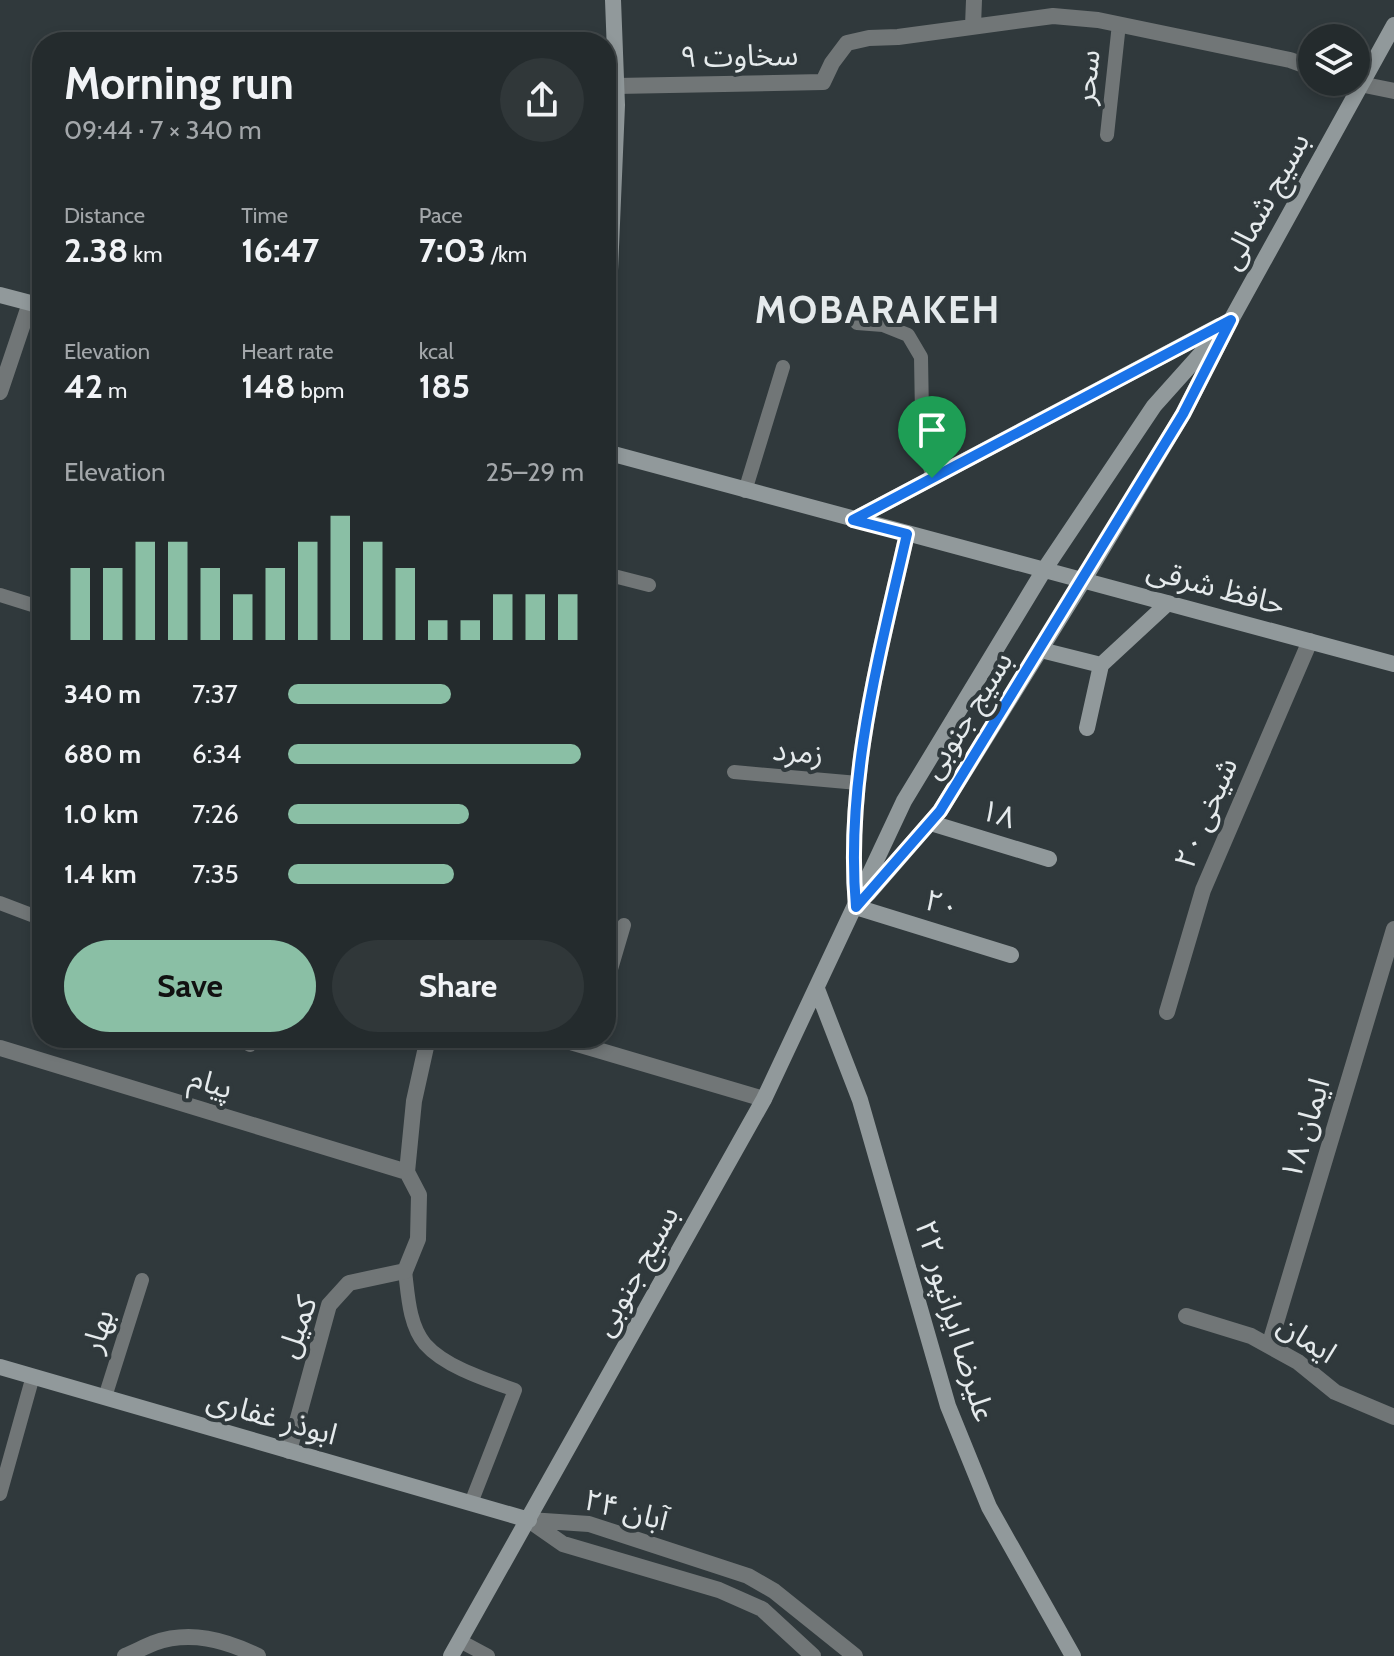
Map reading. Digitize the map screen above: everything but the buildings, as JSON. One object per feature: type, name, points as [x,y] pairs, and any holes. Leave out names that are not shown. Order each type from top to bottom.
[{"type":"main road","points":[[613,0],[614,32]]},
{"type":"main road","name":"بسیج شمالی","points":[[1370,62],[1394,25]]},
{"type":"main road","name":"بسیج شمالی","points":[[1083,581],[1183,414],[1350,96]]},
{"type":"main road","points":[[0,295],[32,303]]},
{"type":"main road","points":[[853,520],[1231,320]]},
{"type":"main road","name":"بسیج شمالی","points":[[1044,570],[1154,406],[1231,320]]},
{"type":"main road","name":"حافظ شرقی","points":[[616,455],[1394,664]]},
{"type":"main road","name":"بسیج جنوبی","points":[[451,1656],[764,1099],[904,801],[1044,570]]},
{"type":"main road","name":"بسیج جنوبی","points":[[856,907],[940,811],[1083,581]]},
{"type":"main road","points":[[1087,728],[1101,665],[1168,603]]},
{"type":"main road","points":[[1041,650],[1101,665]]},
{"type":"main road","name":"۱۸","points":[[931,823],[1049,859]]},
{"type":"main road","name":"۲۰","points":[[856,907],[1011,955]]},
{"type":"main road","name":"علیرضا ایرانپور ۲۲","points":[[817,989],[860,1100],[948,1406],[989,1507],[1073,1656]]},
{"type":"main road","name":"ابوذر غفاری","points":[[0,1367],[529,1520]]},
{"type":"street","points":[[973,26],[974,0]]},
{"type":"street","name":"سخاوت ۹","points":[[616,86],[823,82],[847,43],[1053,16],[1119,24],[1298,63]]},
{"type":"street","points":[[1370,87],[1394,91]]},
{"type":"street","points":[[0,392],[32,314]]},
{"type":"street","points":[[856,907],[852,863],[864,726],[907,534]]},
{"type":"street","name":"شیخی ۲۰","points":[[1167,1012],[1203,890],[1310,641]]},
{"type":"street","name":"ایمان ۱۸","points":[[1269,1346],[1394,929]]},
{"type":"street","name":"پیام","points":[[0,1048],[407,1172]]},
{"type":"street","points":[[405,1271],[418,1239],[419,1195],[407,1172],[414,1101],[426,1048]]},
{"type":"street","points":[[606,1048],[764,1099]]},
{"type":"street","name":"کمیل","points":[[289,1451],[329,1305],[349,1283],[405,1271]]},
{"type":"street","name":"ایمان","points":[[1186,1316],[1251,1336],[1298,1362],[1335,1392],[1394,1417]]},
{"type":"street","name":"آبان ۲۴","points":[[529,1520],[563,1544],[719,1590],[762,1609],[813,1656]]},
{"type":"street","name":"آبان ۲۴","points":[[529,1520],[589,1524],[748,1576],[774,1591],[855,1656]]},
{"type":"street","points":[[132,1654],[155,1642],[190,1635],[236,1645],[258,1656]]},
{"type":"lane","name":"سحر","points":[[1107,135],[1119,24]]},
{"type":"lane","points":[[857,323],[883,325],[908,335],[921,357],[922,415],[932,478]]},
{"type":"lane","points":[[745,491],[783,367]]},
{"type":"lane","points":[[616,577],[649,585]]},
{"type":"lane","points":[[0,595],[32,605]]},
{"type":"lane","name":"زمرد","points":[[734,772],[858,783]]},
{"type":"lane","points":[[0,903],[32,915]]},
{"type":"lane","points":[[616,952],[624,925]]},
{"type":"lane","points":[[405,1271],[410,1313],[425,1344],[462,1370],[515,1390],[471,1503]]},
{"type":"lane","name":"بهار","points":[[105,1397],[142,1280]]},
{"type":"lane","points":[[0,1494],[33,1376]]},
{"type":"lane","points":[[460,1641],[488,1656]]},
{"type":"district","name":"MOBARAKEH","points":[[878,310]]},
{"type":"route","points":[[1231,320],[1183,414],[940,811],[856,907],[852,863],[864,726],[907,534],[853,520],[932,478],[1231,320]]}]
